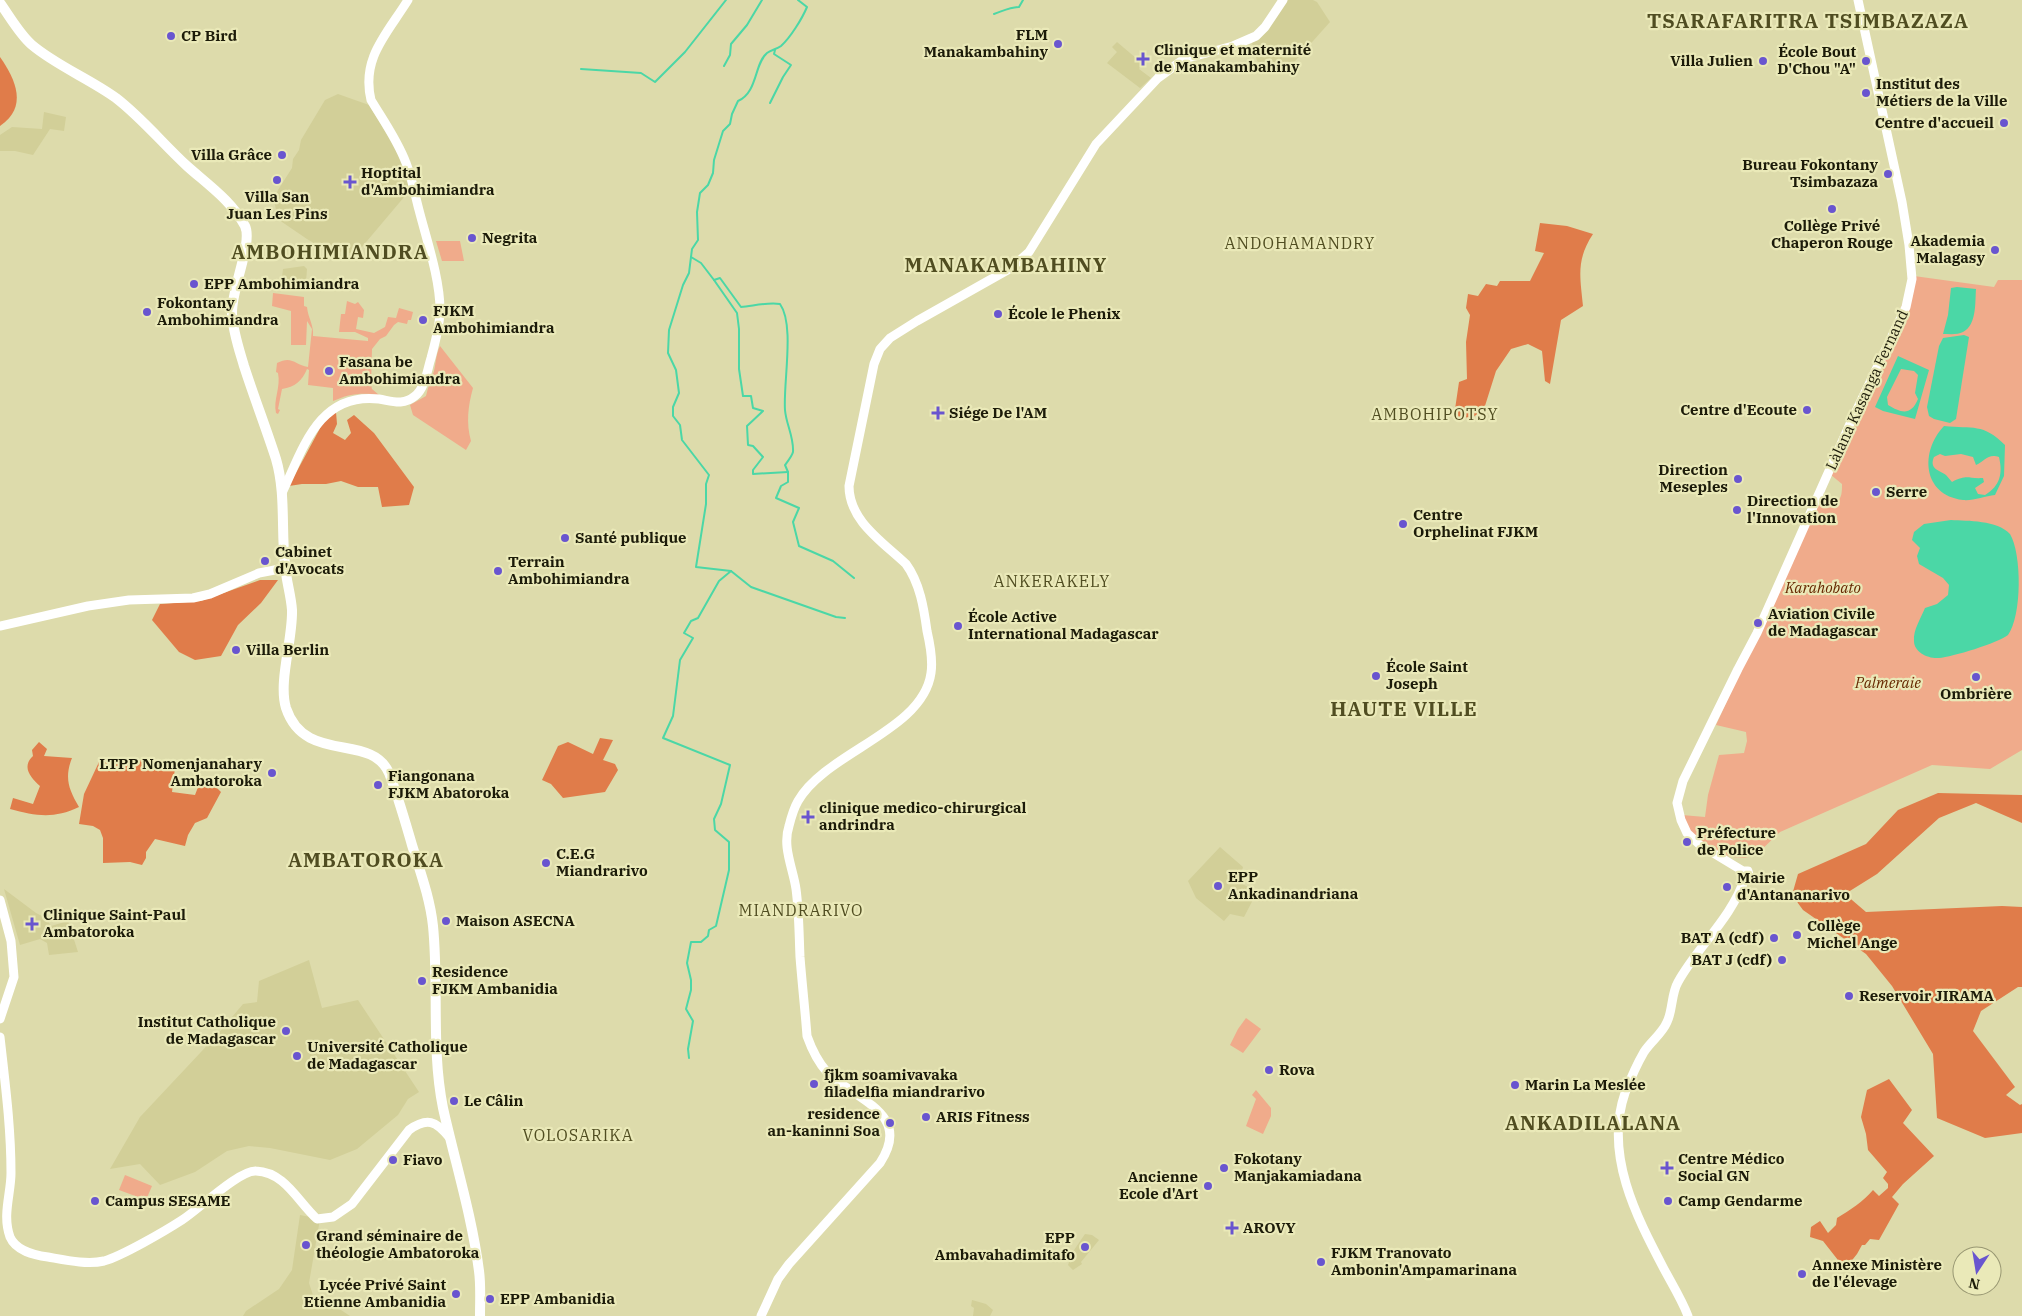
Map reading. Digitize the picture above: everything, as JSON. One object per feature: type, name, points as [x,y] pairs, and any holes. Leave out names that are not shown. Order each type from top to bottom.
[{"type":"main road","points":[[0,3],[29,42],[115,98],[220,194],[244,224],[248,233],[234,288],[232,316],[236,339],[277,464],[282,493],[285,568],[292,611],[284,689],[288,710],[300,730],[314,741],[324,745],[351,748],[367,754],[382,763],[388,770],[430,906],[433,928],[438,1067],[443,1108],[476,1250],[480,1276],[480,1316]]},
{"type":"street","points":[[282,493],[309,437],[324,415],[337,406],[355,399],[379,399],[399,402],[409,400],[420,389],[433,349],[439,321],[440,302],[426,236],[406,162],[371,100],[368,89],[369,68],[376,50],[408,0]]},
{"type":"street","points":[[761,1316],[778,1279],[789,1264],[880,1163],[890,1145],[891,1137],[883,1116],[829,1074],[814,1056],[810,1046],[807,1036],[796,888],[787,847],[787,834],[791,820],[799,800],[807,790],[822,776],[905,717],[922,699],[932,673],[921,599],[910,570],[906,564],[864,526],[851,503],[849,494],[849,486],[874,364],[880,349],[890,338],[1011,268],[1023,258],[1034,245],[1096,144],[1158,78],[1184,59],[1234,46],[1256,36],[1265,27],[1283,0]]},
{"type":"street","name":"Làlana Kasanga Fernand","points":[[1688,1316],[1632,1202],[1620,1161],[1618,1127],[1625,1094],[1645,1051],[1664,1029],[1668,1021],[1677,983],[1735,903],[1744,874],[1700,846],[1687,833],[1681,820],[1677,803],[1683,781],[1738,669],[1758,633],[1849,426],[1906,307],[1912,279],[1902,202],[1858,0]]},
{"type":"street","points":[[0,626],[88,606],[129,600],[193,598],[210,594],[258,573],[285,568]]},
{"type":"street","points":[[0,900],[11,941],[14,977],[0,1019]]},
{"type":"street","points":[[0,1037],[8,1113],[11,1175],[7,1207],[7,1228],[11,1239],[22,1250],[36,1255],[76,1262],[104,1261],[182,1220],[243,1174],[256,1170],[272,1174],[290,1187],[304,1208],[317,1218],[333,1217],[352,1204],[409,1130],[418,1123],[429,1122],[441,1128],[451,1139]]},
{"type":"shaded area","points":[[1288,0],[1313,0],[1317,2],[1330,22],[1288,69],[1272,71],[1257,61],[1252,43]]},
{"type":"shaded area","points":[[1117,42],[1143,64],[1139,69],[1151,78],[1140,88],[1107,63],[1117,52],[1112,47]]},
{"type":"shaded area","points":[[0,57],[11,75],[17,102],[9,119],[0,126]]},
{"type":"shaded area","points":[[338,94],[369,105],[393,144],[403,165],[410,190],[356,254],[324,249],[307,239],[282,222],[277,216],[274,199],[292,168],[293,159],[299,150],[301,140],[325,100]]},
{"type":"shaded area","points":[[44,112],[66,117],[64,131],[50,129],[33,155],[15,151],[0,151],[0,135],[12,127],[42,129]]},
{"type":"shaded area","points":[[1540,223],[1567,226],[1593,234],[1584,252],[1580,268],[1583,306],[1561,320],[1550,384],[1545,381],[1542,351],[1528,344],[1511,349],[1496,371],[1484,409],[1472,418],[1454,416],[1459,382],[1467,379],[1466,342],[1470,315],[1466,308],[1468,294],[1478,296],[1486,284],[1497,286],[1500,281],[1530,281],[1544,253],[1535,251]]},
{"type":"shaded area","points":[[304,266],[307,269],[306,282],[304,284],[287,285],[282,277],[283,269]]},
{"type":"shaded area","points":[[1951,288],[1976,289],[1973,319],[1968,329],[1963,332],[1943,334],[1948,315]]},
{"type":"shaded area","points":[[1964,335],[1969,337],[1956,419],[1950,423],[1934,419],[1929,416],[1927,407],[1939,346],[1943,338]]},
{"type":"shaded area","points":[[1898,356],[1929,370],[1915,419],[1883,411],[1875,407]],"holes":[[[1901,369],[1914,371],[1918,375],[1915,393],[1918,399],[1912,408],[1901,411],[1888,405],[1887,397]]]},
{"type":"shaded area","points":[[336,412],[337,424],[333,433],[345,440],[351,433],[347,420],[354,415],[374,433],[414,487],[409,505],[382,507],[378,487],[358,487],[341,481],[326,484],[289,486],[325,419]]},
{"type":"shaded area","points":[[1944,426],[1977,428],[1990,433],[2005,445],[2004,476],[1995,495],[1963,500],[1949,496],[1939,490],[1929,471],[1931,447],[1936,436]],"holes":[[[1940,454],[1945,456],[1961,454],[1973,457],[1976,465],[1989,457],[1999,457],[2001,469],[1997,484],[1985,495],[1978,494],[1975,488],[1984,482],[1983,478],[1965,477],[1952,482],[1946,475],[1936,469],[1933,464],[1934,457]]]},
{"type":"shaded area","points":[[1951,520],[1990,524],[2004,529],[2010,534],[2017,556],[2018,600],[2013,626],[2008,635],[1975,649],[1935,658],[1922,654],[1916,648],[1914,641],[1915,633],[1925,608],[1937,604],[1948,595],[1949,585],[1943,578],[1919,564],[1917,556],[1920,548],[1912,540],[1914,532],[1924,524]]},
{"type":"shaded area","points":[[260,580],[278,580],[261,603],[238,625],[221,656],[195,660],[179,652],[152,620],[160,604],[201,601]]},
{"type":"shaded area","points":[[600,738],[613,740],[603,760],[615,764],[618,770],[605,792],[563,798],[551,784],[542,780],[558,746],[568,742],[593,754]]},
{"type":"shaded area","points":[[39,742],[47,749],[44,756],[72,758],[68,778],[79,807],[53,815],[10,809],[13,798],[33,804],[40,786],[31,776],[28,764],[33,756],[32,750]]},
{"type":"shaded area","points":[[144,760],[175,768],[172,792],[195,795],[200,782],[215,786],[221,792],[207,818],[195,823],[188,835],[185,846],[155,839],[146,852],[146,858],[142,865],[130,862],[103,863],[103,838],[100,830],[93,826],[79,824],[84,794],[99,762]]},
{"type":"shaded area","points":[[1938,793],[2022,795],[2022,823],[1976,803],[1939,818],[1877,874],[1845,894],[1866,912],[2002,906],[2022,907],[2022,987],[2018,987],[1981,1011],[1973,1031],[2015,1087],[2006,1095],[2020,1105],[2022,1104],[2022,1133],[1985,1138],[1937,1118],[1933,1054],[1892,986],[1866,954],[1803,910],[1792,895],[1798,874],[1866,844],[1898,810]]},
{"type":"shaded area","name":"EPP Ankadinandriana","points":[[1220,847],[1243,867],[1239,882],[1257,892],[1244,917],[1230,914],[1224,921],[1196,898],[1188,881]]},
{"type":"shaded area","name":"Clinique Saint-Paul Ambatoroka","points":[[4,889],[36,913],[46,918],[51,926],[68,921],[78,952],[49,955],[47,943],[40,939],[20,945]]},
{"type":"shaded area","name":"Université Catholique de Madagascar","points":[[309,960],[322,1008],[358,1000],[419,1092],[408,1099],[398,1115],[357,1149],[330,1160],[270,1148],[249,1146],[227,1151],[195,1172],[160,1185],[140,1164],[110,1169],[140,1117],[216,1036],[243,1004],[257,1002],[259,981]]},
{"type":"shaded area","points":[[1889,1079],[1912,1110],[1903,1123],[1934,1156],[1903,1184],[1892,1197],[1899,1204],[1879,1240],[1870,1239],[1865,1245],[1862,1245],[1845,1269],[1823,1241],[1810,1237],[1811,1227],[1820,1221],[1828,1233],[1836,1225],[1837,1218],[1861,1202],[1873,1190],[1879,1196],[1888,1188],[1888,1184],[1883,1178],[1887,1172],[1868,1150],[1861,1117],[1867,1090]]},
{"type":"shaded area","name":"Grand séminaire de théologie Ambatoroka","points":[[300,1215],[320,1219],[309,1283],[315,1301],[341,1310],[350,1316],[243,1316],[246,1311],[279,1289],[292,1270]]},
{"type":"shaded area","name":"EPP Ambavahadimitafo","points":[[1085,1234],[1092,1235],[1099,1240],[1081,1262],[1082,1264],[1073,1270],[1068,1265],[1072,1253]]},
{"type":"shaded area","name":"EPP Ambavahadimitafo","points":[[972,1300],[986,1304],[993,1310],[990,1316],[973,1316]]},
{"type":"green space","points":[[436,241],[460,241],[464,261],[442,261]]},
{"type":"green space","points":[[1914,276],[1994,287],[1998,280],[2022,280],[2022,750],[1990,769],[1932,765],[1780,832],[1757,854],[1745,858],[1722,854],[1700,842],[1687,829],[1682,815],[1705,817],[1708,795],[1719,755],[1744,753],[1747,741],[1746,732],[1716,725],[1818,501],[1836,503],[1841,497],[1842,484],[1831,475]]},
{"type":"green space","points":[[273,293],[304,297],[304,306],[307,307],[313,328],[313,336],[368,341],[368,338],[355,332],[339,332],[341,314],[345,314],[347,301],[355,304],[358,302],[364,310],[363,318],[358,317],[356,329],[374,333],[385,327],[388,317],[396,318],[399,308],[413,312],[411,320],[408,320],[407,324],[398,322],[372,349],[371,385],[372,389],[379,395],[355,394],[333,401],[333,388],[308,385],[309,370],[307,369],[298,383],[282,389],[278,409],[280,410],[278,414],[276,413],[275,403],[279,378],[276,372],[277,363],[290,360],[308,367],[312,329],[307,321],[306,345],[291,345],[291,311],[272,306]]},
{"type":"green space","points":[[440,346],[473,388],[468,414],[468,428],[471,441],[466,450],[413,415],[410,405],[426,396]]},
{"type":"green space","points":[[1246,1018],[1261,1029],[1243,1053],[1230,1045]]},
{"type":"green space","points":[[1256,1090],[1271,1108],[1271,1116],[1263,1134],[1246,1126],[1256,1099],[1252,1095]]},
{"type":"green space","points":[[125,1175],[152,1186],[146,1200],[119,1190]]},
{"type":"waterway","points":[[581,69],[641,73],[655,82],[685,52],[726,0]]},
{"type":"waterway","points":[[724,66],[730,55],[731,44],[747,25],[762,0]]},
{"type":"waterway","points":[[689,1058],[688,1049],[693,1021],[686,1009],[691,990],[687,963],[691,942],[701,942],[708,936],[709,930],[716,926],[729,870],[729,842],[715,830],[714,819],[721,804],[730,765],[663,738],[673,716],[680,660],[693,638],[684,633],[691,621],[698,618],[719,581],[731,571],[696,567],[706,504],[706,484],[709,475],[682,440],[680,425],[673,416],[673,407],[679,393],[676,370],[668,353],[669,330],[683,285],[689,273],[692,249],[698,240],[697,212],[700,193],[708,185],[713,173],[714,160],[723,131],[730,124],[738,101],[744,97],[753,85],[763,58],[767,53],[784,43],[802,17],[807,7],[798,0]]},
{"type":"waterway","points":[[994,14],[1019,7],[1023,0]]},
{"type":"waterway","points":[[770,103],[791,65],[774,54],[775,50]]},
{"type":"waterway","points":[[691,257],[701,263],[714,280],[720,278],[741,307],[780,304],[787,326],[785,410],[793,452],[785,465],[788,472],[788,482],[781,486],[776,498],[799,508],[793,522],[799,546],[833,561],[854,578]]},
{"type":"waterway","points":[[714,280],[737,313],[739,369],[743,396],[751,396],[753,408],[763,411],[747,426],[748,445],[753,446],[763,457],[753,470],[753,474],[788,472]]},
{"type":"waterway","points":[[731,571],[751,587],[836,617],[845,618]]},
{"type":"place","name":"CP Bird","points":[[171,36]]},
{"type":"place","name":"FLM Manakambahiny","points":[[1058,44]]},
{"type":"place","name":"Clinique et maternité de Manakambahiny","points":[[1143,59]]},
{"type":"place","name":"Villa Julien","points":[[1763,61]]},
{"type":"place","name":"École Bout D'Chou \"A\"","points":[[1866,61]]},
{"type":"place","name":"Institut des Métiers de la Ville","points":[[1866,93]]},
{"type":"place","name":"Centre d'accueil","points":[[2004,123]]},
{"type":"place","name":"Villa Grâce","points":[[282,155]]},
{"type":"place","name":"Bureau Fokontany Tsimbazaza","points":[[1888,174]]},
{"type":"place","name":"Villa San Juan Les Pins","points":[[277,180]]},
{"type":"place","name":"Hoptital d'Ambohimiandra","points":[[350,182]]},
{"type":"place","name":"Collège Privé Chaperon Rouge","points":[[1832,209]]},
{"type":"place","name":"Negrita","points":[[472,238]]},
{"type":"place","name":"Akademia Malagasy","points":[[1995,250]]},
{"type":"place","name":"EPP Ambohimiandra","points":[[194,284]]},
{"type":"place","name":"Fokontany Ambohimiandra","points":[[147,312]]},
{"type":"place","name":"École le Phenix","points":[[998,314]]},
{"type":"place","name":"FJKM Ambohimiandra","points":[[423,320]]},
{"type":"place","name":"Fasana be Ambohimiandra","points":[[329,371]]},
{"type":"place","name":"Centre d'Ecoute","points":[[1807,410]]},
{"type":"place","name":"Siége De l'AM","points":[[938,413]]},
{"type":"place","name":"Direction Meseples","points":[[1738,479]]},
{"type":"place","name":"Serre","points":[[1876,492]]},
{"type":"place","name":"Direction de l'Innovation","points":[[1737,510]]},
{"type":"place","name":"Centre Orphelinat FJKM","points":[[1403,524]]},
{"type":"place","name":"Santé publique","points":[[565,538]]},
{"type":"place","name":"Cabinet d'Avocats","points":[[265,561]]},
{"type":"place","name":"Terrain Ambohimiandra","points":[[498,571]]},
{"type":"place","name":"Aviation Civile de Madagascar","points":[[1758,623]]},
{"type":"place","name":"École Active International Madagascar","points":[[958,626]]},
{"type":"place","name":"Villa Berlin","points":[[236,650]]},
{"type":"place","name":"École Saint Joseph","points":[[1376,676]]},
{"type":"place","name":"Ombrière","points":[[1976,677]]},
{"type":"place","name":"LTPP Nomenjanahary Ambatoroka","points":[[272,773]]},
{"type":"place","name":"Fiangonana FJKM Abatoroka","points":[[378,785]]},
{"type":"place","name":"clinique medico-chirurgical andrindra","points":[[808,817]]},
{"type":"place","name":"Préfecture de Police","points":[[1687,842]]},
{"type":"place","name":"C.E.G Miandrarivo","points":[[546,863]]},
{"type":"place","name":"EPP Ankadinandriana","points":[[1218,886]]},
{"type":"place","name":"Mairie d'Antananarivo","points":[[1727,887]]},
{"type":"place","name":"Maison ASECNA","points":[[446,921]]},
{"type":"place","name":"Clinique Saint-Paul Ambatoroka","points":[[32,924]]},
{"type":"place","name":"Collège Michel Ange","points":[[1797,935]]},
{"type":"place","name":"BAT A (cdf)","points":[[1774,938]]},
{"type":"place","name":"BAT J (cdf)","points":[[1782,960]]},
{"type":"place","name":"Residence FJKM Ambanidia","points":[[422,981]]},
{"type":"place","name":"Reservoir JIRAMA","points":[[1849,996]]},
{"type":"place","name":"Institut Catholique de Madagascar","points":[[286,1031]]},
{"type":"place","name":"Université Catholique de Madagascar","points":[[297,1056]]},
{"type":"place","name":"Rova","points":[[1269,1070]]},
{"type":"place","name":"fjkm soamivavaka filadelfia miandrarivo","points":[[814,1084]]},
{"type":"place","name":"Marin La Meslée","points":[[1515,1085]]},
{"type":"place","name":"Le Câlin","points":[[454,1101]]},
{"type":"place","name":"ARIS Fitness","points":[[926,1117]]},
{"type":"place","name":"residence an-kaninni Soa","points":[[890,1123]]},
{"type":"place","name":"Fiavo","points":[[393,1160]]},
{"type":"place","name":"Fokotany Manjakamiadana","points":[[1224,1168]]},
{"type":"place","name":"Centre Médico Social GN","points":[[1667,1168]]},
{"type":"place","name":"Ancienne Ecole d'Art","points":[[1208,1186]]},
{"type":"place","name":"Campus SESAME","points":[[95,1201]]},
{"type":"place","name":"Camp Gendarme","points":[[1668,1201]]},
{"type":"place","name":"AROVY","points":[[1232,1228]]},
{"type":"place","name":"Grand séminaire de théologie Ambatoroka","points":[[306,1245]]},
{"type":"place","name":"EPP Ambavahadimitafo","points":[[1085,1247]]},
{"type":"place","name":"FJKM Tranovato Ambonin'Ampamarinana","points":[[1321,1262]]},
{"type":"place","name":"Annexe Ministère de l'élevage","points":[[1802,1274]]},
{"type":"place","name":"Lycée Privé Saint Etienne Ambanidia","points":[[456,1294]]},
{"type":"place","name":"EPP Ambanidia","points":[[490,1299]]},
{"type":"district","name":"TSARAFARITRA TSIMBAZAZA","points":[[1808,21]]},
{"type":"district","name":"ANDOHAMANDRY","points":[[1300,243]]},
{"type":"district","name":"AMBOHIMIANDRA","points":[[330,252]]},
{"type":"district","name":"MANAKAMBAHINY","points":[[1006,265]]},
{"type":"district","name":"AMBOHIPOTSY","points":[[1435,414]]},
{"type":"district","name":"ANKERAKELY","points":[[1052,581]]},
{"type":"district","name":"HAUTE VILLE","points":[[1404,709]]},
{"type":"district","name":"AMBATOROKA","points":[[366,860]]},
{"type":"district","name":"MIANDRARIVO","points":[[801,910]]},
{"type":"district","name":"ANKADILALANA","points":[[1593,1123]]},
{"type":"district","name":"VOLOSARIKA","points":[[578,1135]]},
{"type":"park label","name":"Karahobato","points":[[1823,588]]},
{"type":"park label","name":"Palmeraie","points":[[1888,683]]}]
